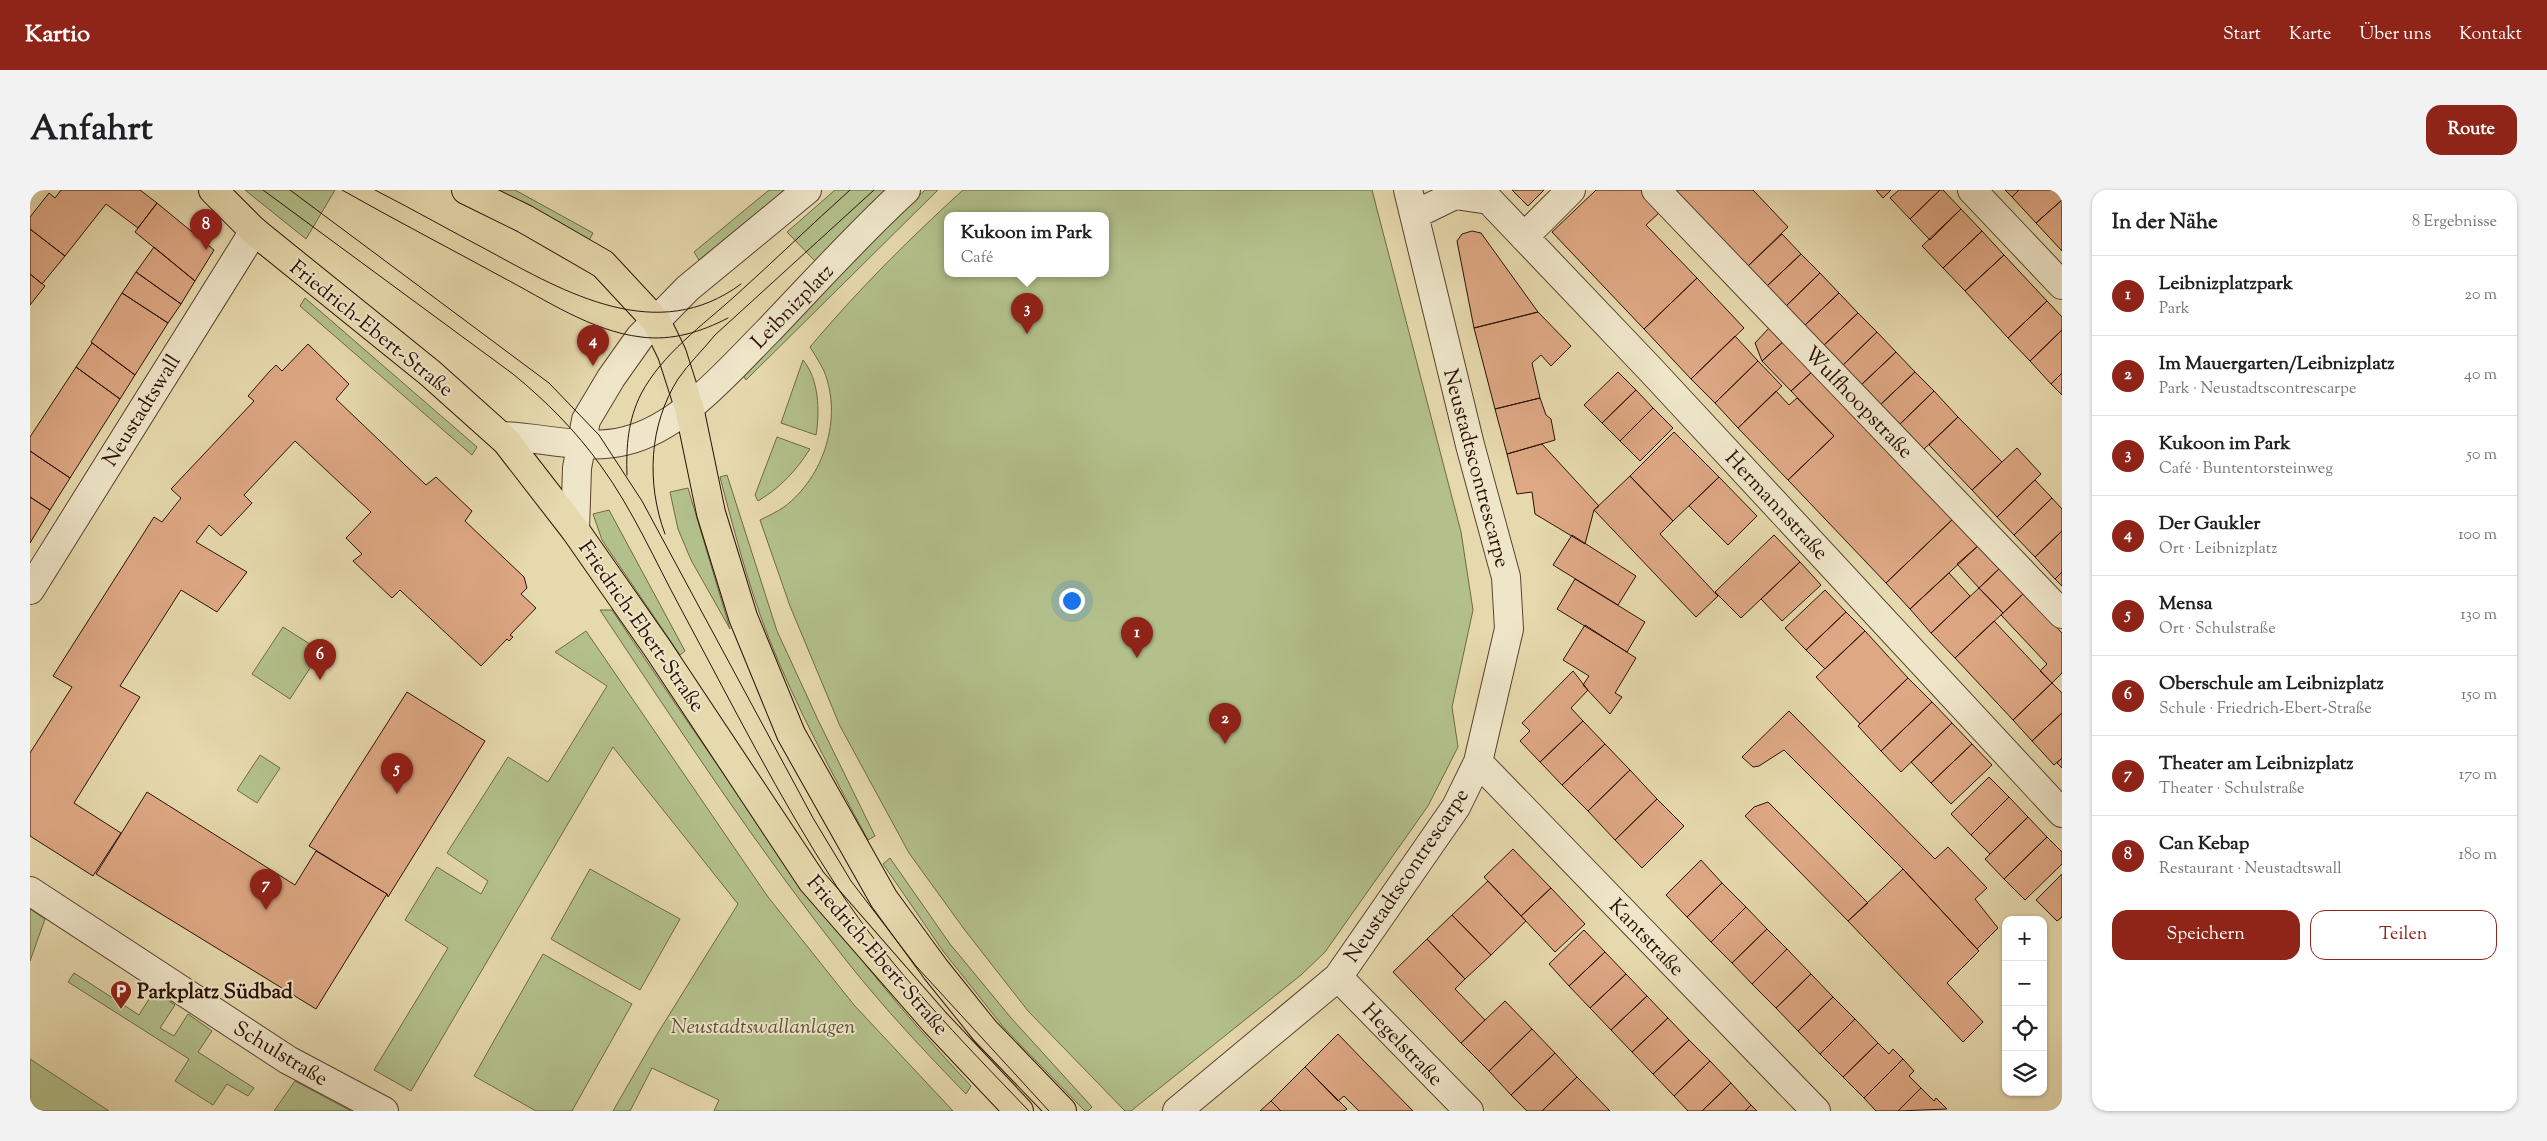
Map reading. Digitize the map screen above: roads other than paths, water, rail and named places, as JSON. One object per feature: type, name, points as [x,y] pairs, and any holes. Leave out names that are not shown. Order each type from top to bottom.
[{"type":"main road","name":"Friedrich-Ebert-Straße","points":[[213,190],[254,231],[430,373],[501,436],[575,530],[712,728],[812,881],[935,1022],[1019,1111]]},
{"type":"main road","points":[[466,190],[525,219],[603,264],[656,321],[672,354],[689,407]]},
{"type":"main road","name":"Friedrich-Ebert-Straße","points":[[689,407],[714,522],[743,617],[791,734],[884,900],[936,970],[985,1031],[1062,1111]]},
{"type":"street","points":[[575,530],[577,476],[586,420],[612,378],[640,337],[688,288],[807,190]]},
{"type":"street","points":[[1524,237],[1571,190]]},
{"type":"street","name":"Wulfhoopstraße","points":[[1656,190],[2062,614]]},
{"type":"street","points":[[1972,190],[2062,285]]},
{"type":"street","name":"Hermannstraße","points":[[1411,203],[1455,195],[1485,195],[1692,414],[2062,813]]},
{"type":"street","name":"Leibnizplatz","points":[[501,436],[581,444],[626,441],[657,428],[689,407],[722,377],[900,196]]},
{"type":"street","name":"Neustadtscontrescarpe","points":[[1177,1111],[1338,977],[1456,807],[1478,762],[1509,629],[1506,577],[1470,445],[1411,203]]},
{"type":"street","name":"Neustadtswall","points":[[30,590],[254,231]]},
{"type":"street","name":"Kantstraße","points":[[1478,762],[1816,1111]]},
{"type":"street","name":"Schulstraße","points":[[30,891],[288,1060],[384,1111]]},
{"type":"street","name":"Hegelstraße","points":[[1338,977],[1469,1111]]},
{"type":"tram line","points":[[263,190],[513,374],[549,406],[581,441],[601,466],[623,500],[756,750],[795,819],[837,887],[880,947],[953,1031],[1029,1111]]},
{"type":"tram line","points":[[290,190],[549,383],[599,435],[642,501],[813,818],[851,881],[916,966],[1049,1111]]},
{"type":"tram line","points":[[342,190],[552,305],[622,334],[664,338],[697,331],[728,318]]},
{"type":"tram line","points":[[375,190],[549,283],[613,306],[645,312],[677,311],[710,302],[741,284]]},
{"type":"tram line","points":[[627,475],[628,443],[633,414],[641,394],[660,366],[684,341],[750,283],[850,190]]},
{"type":"tram line","points":[[665,534],[655,495],[654,455],[661,415],[678,379],[715,335],[874,190]]},
{"type":"place","name":"Can Kebap","points":[[206,250]]},
{"type":"place","name":"Kukoon im Park","points":[[1027,334]]},
{"type":"place","name":"Der Gaukler","points":[[593,366]]},
{"type":"place","name":"Leibnizplatzpark","points":[[1137,658]]},
{"type":"place","name":"Oberschule am Leibnizplatz","points":[[320,680]]},
{"type":"place","name":"Im Mauergarten/Leibnizplatz","points":[[1225,744]]},
{"type":"place","name":"Mensa","points":[[397,794]]},
{"type":"place","name":"Theater am Leibnizplatz","points":[[266,910]]},
{"type":"place","name":"Parkplatz Südbad","points":[[121,1010]]},
{"type":"park label","name":"Neustadtswallanlagen","points":[[763,1026]]}]
